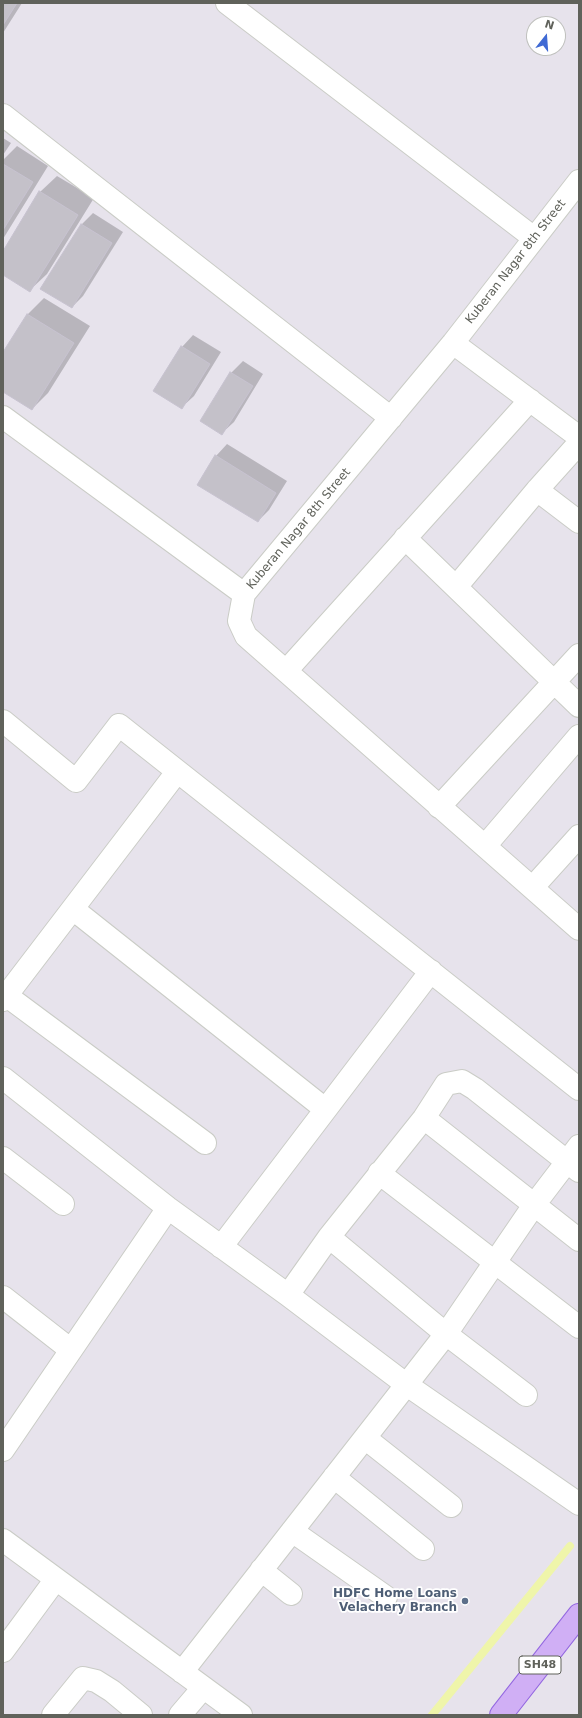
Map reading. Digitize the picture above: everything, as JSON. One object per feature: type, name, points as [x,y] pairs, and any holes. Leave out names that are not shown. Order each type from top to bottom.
[{"type":"main road","name":"SH48","points":[[501,1715],[579,1614]]},
{"type":"street","points":[[228,3],[534,238]]},
{"type":"street","points":[[3,115],[391,418]]},
{"type":"street","name":"Kuberan Nagar 8th Street","points":[[3,417],[244,594],[453,343],[579,181]]},
{"type":"street","points":[[453,343],[579,437]]},
{"type":"street","points":[[286,671],[530,400]]},
{"type":"street","points":[[456,587],[537,490],[579,443]]},
{"type":"street","points":[[537,490],[579,522]]},
{"type":"street","points":[[405,538],[579,706]]},
{"type":"street","points":[[244,594],[239,621],[246,636],[579,929]]},
{"type":"street","points":[[440,807],[579,655]]},
{"type":"street","points":[[3,721],[76,781],[119,725],[579,1089]]},
{"type":"street","points":[[485,846],[579,736]]},
{"type":"street","points":[[177,772],[73,909],[4,996],[204,1144]]},
{"type":"street","points":[[533,887],[579,836]]},
{"type":"street","points":[[73,909],[325,1109]]},
{"type":"street","points":[[221,1247],[431,971]]},
{"type":"street","points":[[3,1078],[168,1208],[407,1385],[579,1504]]},
{"type":"street","points":[[182,1672],[446,1334],[534,1205],[575,1159],[462,1081],[446,1084],[424,1118],[329,1237],[288,1296]]},
{"type":"street","points":[[424,1118],[579,1240]]},
{"type":"street","points":[[3,1158],[63,1204]]},
{"type":"street","points":[[379,1173],[578,1327]]},
{"type":"street","points":[[3,1450],[168,1208]]},
{"type":"street","points":[[329,1237],[446,1334],[526,1395]]},
{"type":"street","points":[[3,1297],[71,1350]]},
{"type":"street","points":[[365,1438],[451,1506]]},
{"type":"street","points":[[334,1477],[423,1549]]},
{"type":"street","points":[[292,1531],[386,1597]]},
{"type":"street","points":[[3,1540],[241,1715]]},
{"type":"street","points":[[261,1570],[291,1594]]},
{"type":"street","points":[[3,1651],[56,1579]]},
{"type":"street","points":[[53,1715],[83,1678],[96,1681],[112,1691],[141,1715]]},
{"type":"street","points":[[180,1715],[203,1688]]},
{"type":"building","points":[[3,3],[17,3],[3,25]]},
{"type":"building","points":[[3,164],[33,182],[3,230]]},
{"type":"building","points":[[39,191],[78,215],[30,292],[3,275],[3,251]]},
{"type":"building","points":[[81,224],[112,243],[72,308],[40,289]]},
{"type":"building","points":[[27,314],[74,343],[32,410],[3,392],[3,352]]},
{"type":"building","points":[[181,346],[210,364],[182,409],[153,391]]},
{"type":"building","points":[[230,372],[253,386],[222,435],[200,421]]},
{"type":"building","points":[[215,455],[276,493],[258,522],[197,485]]},
{"type":"waterway","points":[[432,1715],[570,1546]]},
{"type":"place","name":"HDFC Home Loans Velachery Branch","points":[[465,1601]]}]
